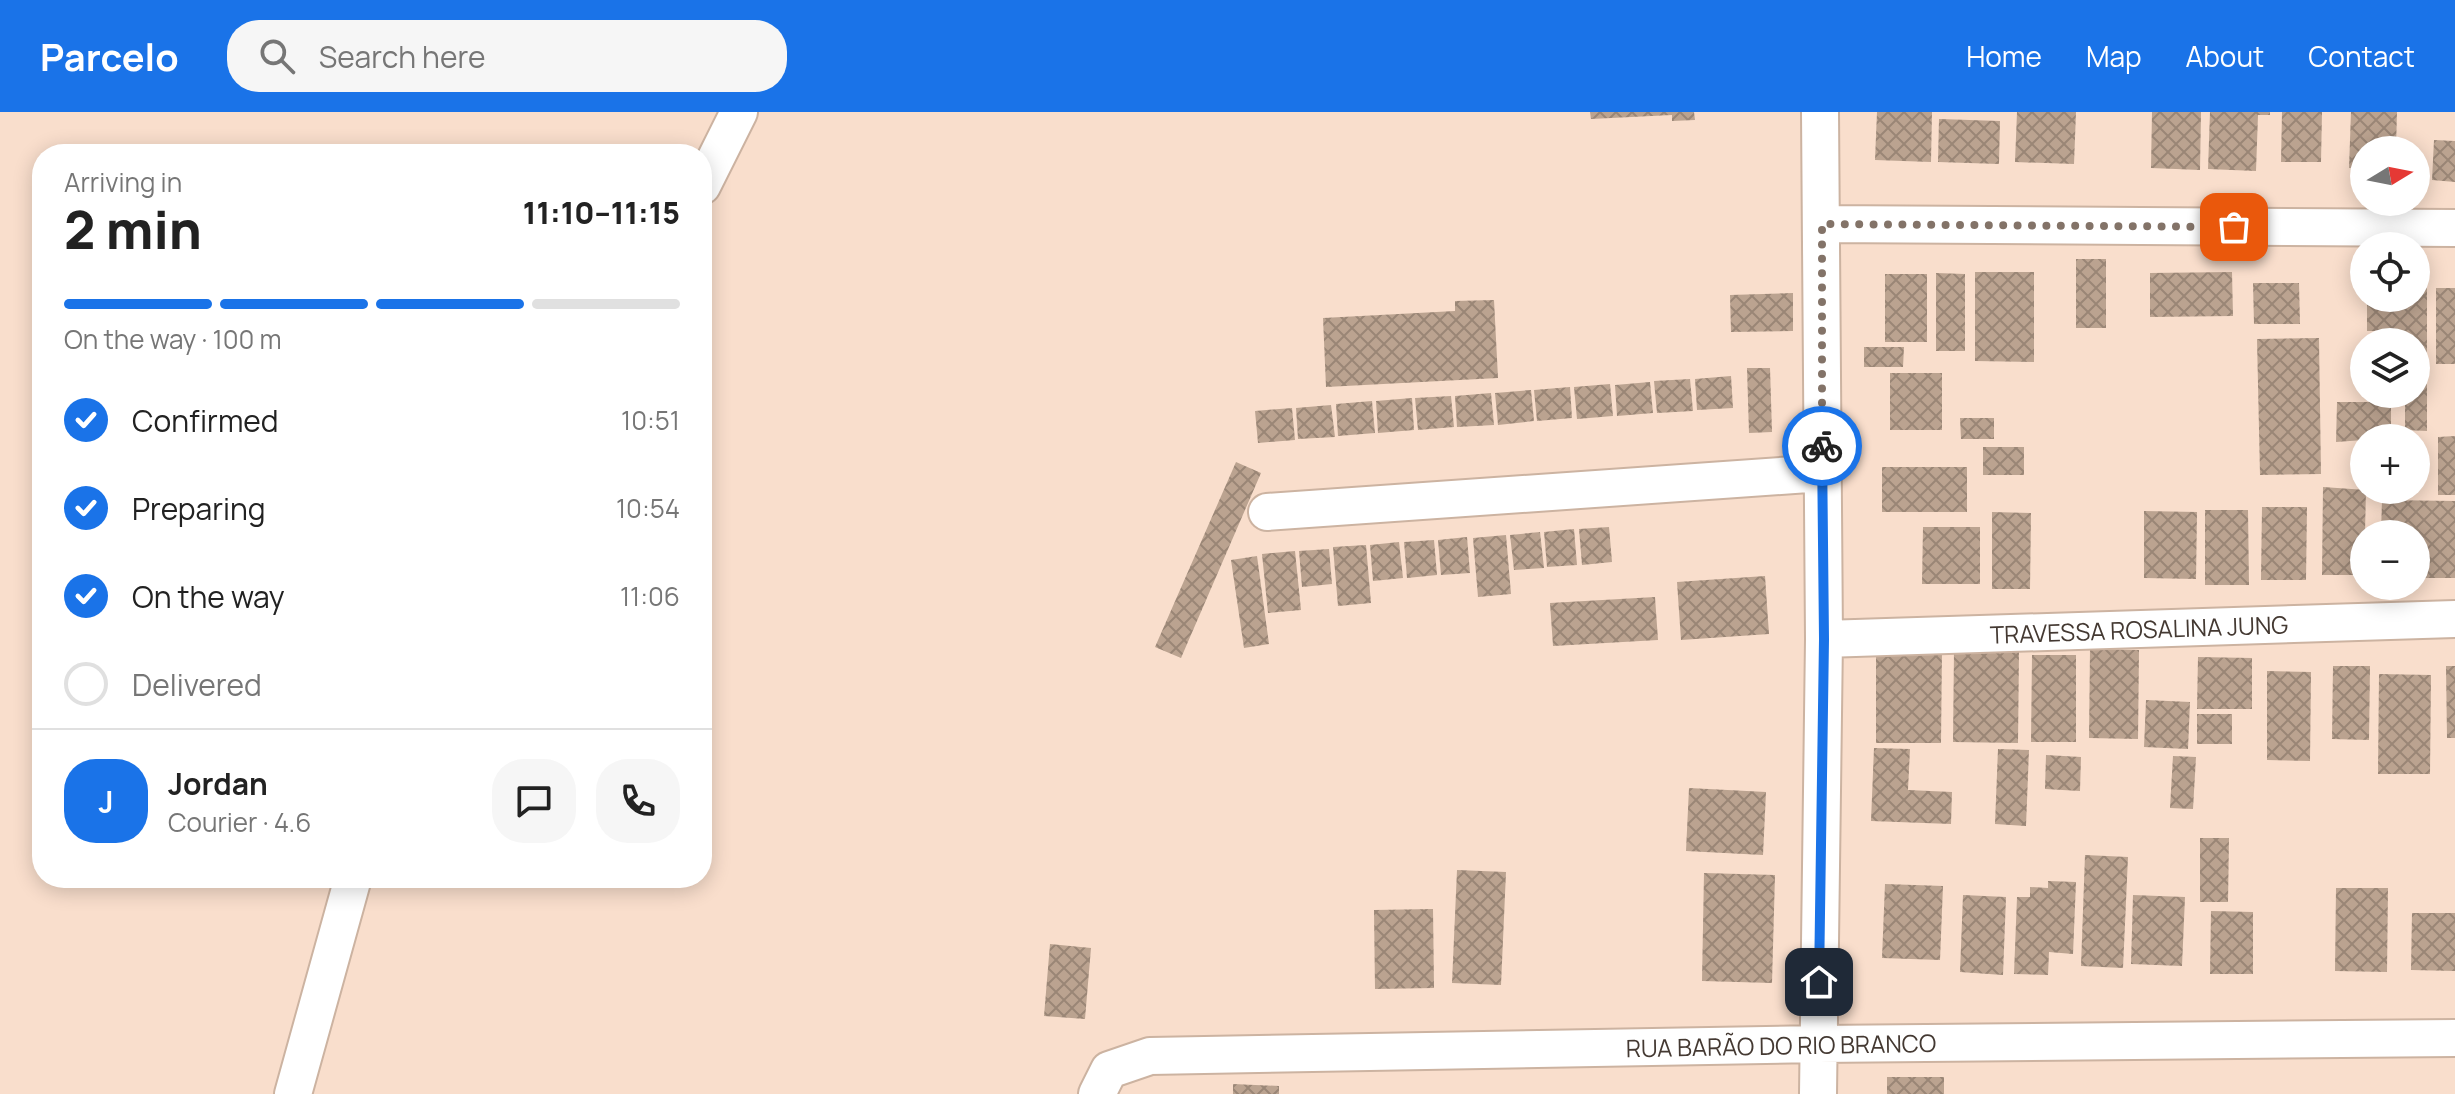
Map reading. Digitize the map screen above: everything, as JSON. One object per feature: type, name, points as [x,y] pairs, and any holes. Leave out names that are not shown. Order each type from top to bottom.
[{"type":"street","points":[[712,166],[739,112]]},
{"type":"street","points":[[1818,1094],[1824,639],[1820,112]]},
{"type":"street","points":[[1822,224],[2455,228]]},
{"type":"street","points":[[1267,512],[1822,473]]},
{"type":"street","name":"TRAVESSA ROSALINA JUNG","points":[[1824,639],[2455,619]]},
{"type":"street","points":[[293,1094],[350,888]]},
{"type":"street","name":"RUA BARÃO DO RIO BRANCO","points":[[1103,1082],[1150,1056],[1818,1044],[2455,1038]]},
{"type":"building","points":[[1590,112],[1694,112],[1695,120],[1672,121],[1672,115],[1591,119]]},
{"type":"building","points":[[1877,112],[1932,112],[1931,162],[1875,160]]},
{"type":"building","points":[[2017,112],[2076,112],[2074,164],[2015,162]]},
{"type":"building","points":[[2152,112],[2201,112],[2200,170],[2151,168]]},
{"type":"building","points":[[2210,112],[2270,112],[2270,115],[2258,115],[2256,171],[2208,169]]},
{"type":"building","points":[[2282,112],[2322,112],[2321,162],[2281,162]]},
{"type":"building","points":[[2351,112],[2397,112],[2396,136],[2350,136]]},
{"type":"building","points":[[1939,119],[2000,121],[1999,164],[1938,162]]},
{"type":"building","points":[[2434,140],[2455,141],[2455,182],[2432,180]]},
{"type":"building","points":[[2076,259],[2106,259],[2106,328],[2076,328]]},
{"type":"building","points":[[1975,272],[2034,272],[2034,362],[1975,361]]},
{"type":"building","points":[[2232,272],[2233,316],[2150,317],[2150,273]]},
{"type":"building","points":[[1936,273],[1965,274],[1965,351],[1936,351]]},
{"type":"building","points":[[1885,274],[1927,274],[1927,342],[1885,342]]},
{"type":"building","points":[[2253,283],[2299,283],[2300,324],[2254,324]]},
{"type":"building","points":[[2436,288],[2455,288],[2455,364],[2436,364]]},
{"type":"building","points":[[1793,293],[1793,331],[1731,332],[1730,295]]},
{"type":"building","points":[[1494,300],[1498,378],[1326,387],[1323,318],[1455,311],[1455,301]]},
{"type":"building","points":[[2367,312],[2427,312],[2427,328],[2367,328]]},
{"type":"building","points":[[2319,338],[2321,474],[2260,475],[2257,339]]},
{"type":"building","points":[[1864,347],[1904,347],[1903,367],[1864,367]]},
{"type":"building","points":[[1747,368],[1770,368],[1772,432],[1749,433]]},
{"type":"building","points":[[1890,373],[1942,373],[1942,430],[1890,430]]},
{"type":"building","points":[[1731,376],[1733,408],[1697,410],[1695,379]]},
{"type":"building","points":[[1690,379],[1693,411],[1657,413],[1654,381]]},
{"type":"building","points":[[1650,382],[1653,413],[1617,416],[1615,385]]},
{"type":"building","points":[[1610,384],[1613,416],[1577,419],[1574,387]]},
{"type":"building","points":[[1570,387],[1572,418],[1537,421],[1534,390]]},
{"type":"building","points":[[1531,390],[1534,421],[1498,425],[1495,393]]},
{"type":"building","points":[[1491,393],[1494,425],[1457,427],[1455,396]]},
{"type":"building","points":[[1451,396],[1454,427],[1418,430],[1415,398]]},
{"type":"building","points":[[1412,398],[1414,430],[1378,433],[1376,401]]},
{"type":"building","points":[[1372,401],[1375,433],[1338,436],[1336,404]]},
{"type":"building","points":[[2337,402],[2350,402],[2350,408],[2391,408],[2391,424],[2350,424],[2350,441],[2336,442]]},
{"type":"building","points":[[1331,405],[1335,437],[1298,439],[1296,408]]},
{"type":"building","points":[[1292,408],[1295,440],[1258,443],[1255,411]]},
{"type":"building","points":[[2405,408],[2427,408],[2427,424],[2405,424]]},
{"type":"building","points":[[1960,418],[1994,418],[1994,439],[1961,439]]},
{"type":"building","points":[[2455,436],[2455,495],[2438,495],[2438,437]]},
{"type":"building","points":[[1983,447],[2024,447],[2024,475],[1983,475]]},
{"type":"building","points":[[1236,462],[1261,473],[1181,658],[1155,647]]},
{"type":"building","points":[[1882,467],[1967,467],[1967,512],[1882,512]]},
{"type":"building","points":[[2323,487],[2350,489],[2350,504],[2366,504],[2365,520],[2350,520],[2350,575],[2322,575]]},
{"type":"building","points":[[2455,501],[2455,578],[2430,578],[2430,520],[2381,520],[2382,504]]},
{"type":"building","points":[[2262,507],[2307,507],[2306,580],[2261,580]]},
{"type":"building","points":[[2205,510],[2248,510],[2249,585],[2205,585]]},
{"type":"building","points":[[2144,511],[2197,512],[2196,579],[2144,578]]},
{"type":"building","points":[[1992,512],[2031,513],[2030,589],[1992,589]]},
{"type":"building","points":[[1609,527],[1612,562],[1582,565],[1579,529]]},
{"type":"building","points":[[1923,527],[1980,527],[1980,584],[1922,584]]},
{"type":"building","points":[[1574,529],[1577,565],[1547,567],[1544,532]]},
{"type":"building","points":[[1540,532],[1544,568],[1514,570],[1510,535]]},
{"type":"building","points":[[1506,535],[1511,594],[1478,597],[1473,538]]},
{"type":"building","points":[[1467,537],[1470,573],[1441,575],[1438,540]]},
{"type":"building","points":[[1434,540],[1437,575],[1407,578],[1404,542]]},
{"type":"building","points":[[1399,542],[1403,578],[1373,581],[1370,545]]},
{"type":"building","points":[[1366,545],[1371,603],[1338,606],[1333,547]]},
{"type":"building","points":[[1329,549],[1332,584],[1302,587],[1299,551]]},
{"type":"building","points":[[1295,551],[1301,610],[1268,613],[1262,554]]},
{"type":"building","points":[[1257,556],[1269,644],[1244,648],[1231,560]]},
{"type":"building","points":[[1765,576],[1769,634],[1681,640],[1677,582]]},
{"type":"building","points":[[1655,597],[1658,640],[1553,646],[1550,603]]},
{"type":"building","points":[[1876,648],[1942,649],[1941,743],[1876,743]]},
{"type":"building","points":[[2090,649],[2139,650],[2138,739],[2089,738]]},
{"type":"building","points":[[1954,650],[2019,651],[2018,743],[1953,742]]},
{"type":"building","points":[[2032,655],[2076,655],[2076,742],[2031,742]]},
{"type":"building","points":[[2198,657],[2252,658],[2252,709],[2197,709]]},
{"type":"building","points":[[2333,666],[2370,666],[2369,740],[2332,739]]},
{"type":"building","points":[[2446,666],[2455,666],[2455,738],[2447,738]]},
{"type":"building","points":[[2267,671],[2311,672],[2310,761],[2267,760]]},
{"type":"building","points":[[2379,674],[2431,675],[2430,774],[2378,774]]},
{"type":"building","points":[[2146,700],[2190,702],[2188,749],[2144,747]]},
{"type":"building","points":[[2197,714],[2232,714],[2232,744],[2197,744]]},
{"type":"building","points":[[1874,748],[1910,749],[1908,790],[1952,792],[1951,824],[1871,821]]},
{"type":"building","points":[[1998,749],[2029,750],[2026,826],[1995,824]]},
{"type":"building","points":[[2046,755],[2081,757],[2080,791],[2045,789]]},
{"type":"building","points":[[2173,756],[2196,757],[2193,809],[2170,808]]},
{"type":"building","points":[[1689,788],[1766,792],[1763,855],[1686,851]]},
{"type":"building","points":[[2200,838],[2229,838],[2228,902],[2200,902]]},
{"type":"building","points":[[2085,855],[2128,857],[2123,968],[2081,966]]},
{"type":"building","points":[[1457,870],[1506,872],[1501,985],[1452,983]]},
{"type":"building","points":[[1704,873],[1775,875],[1772,983],[1702,981]]},
{"type":"building","points":[[2048,881],[2076,882],[2073,954],[2049,952],[2048,975],[2014,974],[2017,897],[2030,897],[2030,887],[2048,888]]},
{"type":"building","points":[[1885,884],[1943,886],[1940,960],[1882,958]]},
{"type":"building","points":[[2336,888],[2388,888],[2387,972],[2335,971]]},
{"type":"building","points":[[1963,895],[2006,897],[2003,975],[1960,972]]},
{"type":"building","points":[[2133,895],[2185,897],[2182,966],[2131,964]]},
{"type":"building","points":[[1433,909],[1434,988],[1375,989],[1374,910]]},
{"type":"building","points":[[2211,911],[2253,912],[2253,974],[2210,974]]},
{"type":"building","points":[[2412,913],[2455,913],[2455,971],[2411,970]]},
{"type":"building","points":[[1050,944],[1091,948],[1085,1019],[1044,1016]]},
{"type":"building","points":[[1887,1077],[1944,1077],[1944,1094],[1887,1094]]},
{"type":"building","points":[[1233,1084],[1279,1086],[1279,1094],[1233,1094]]},
{"type":"way so far","points":[[1822,446],[1822,224],[2234,227]]},
{"type":"route","points":[[1819,982],[1824,639],[1822,446]]}]
